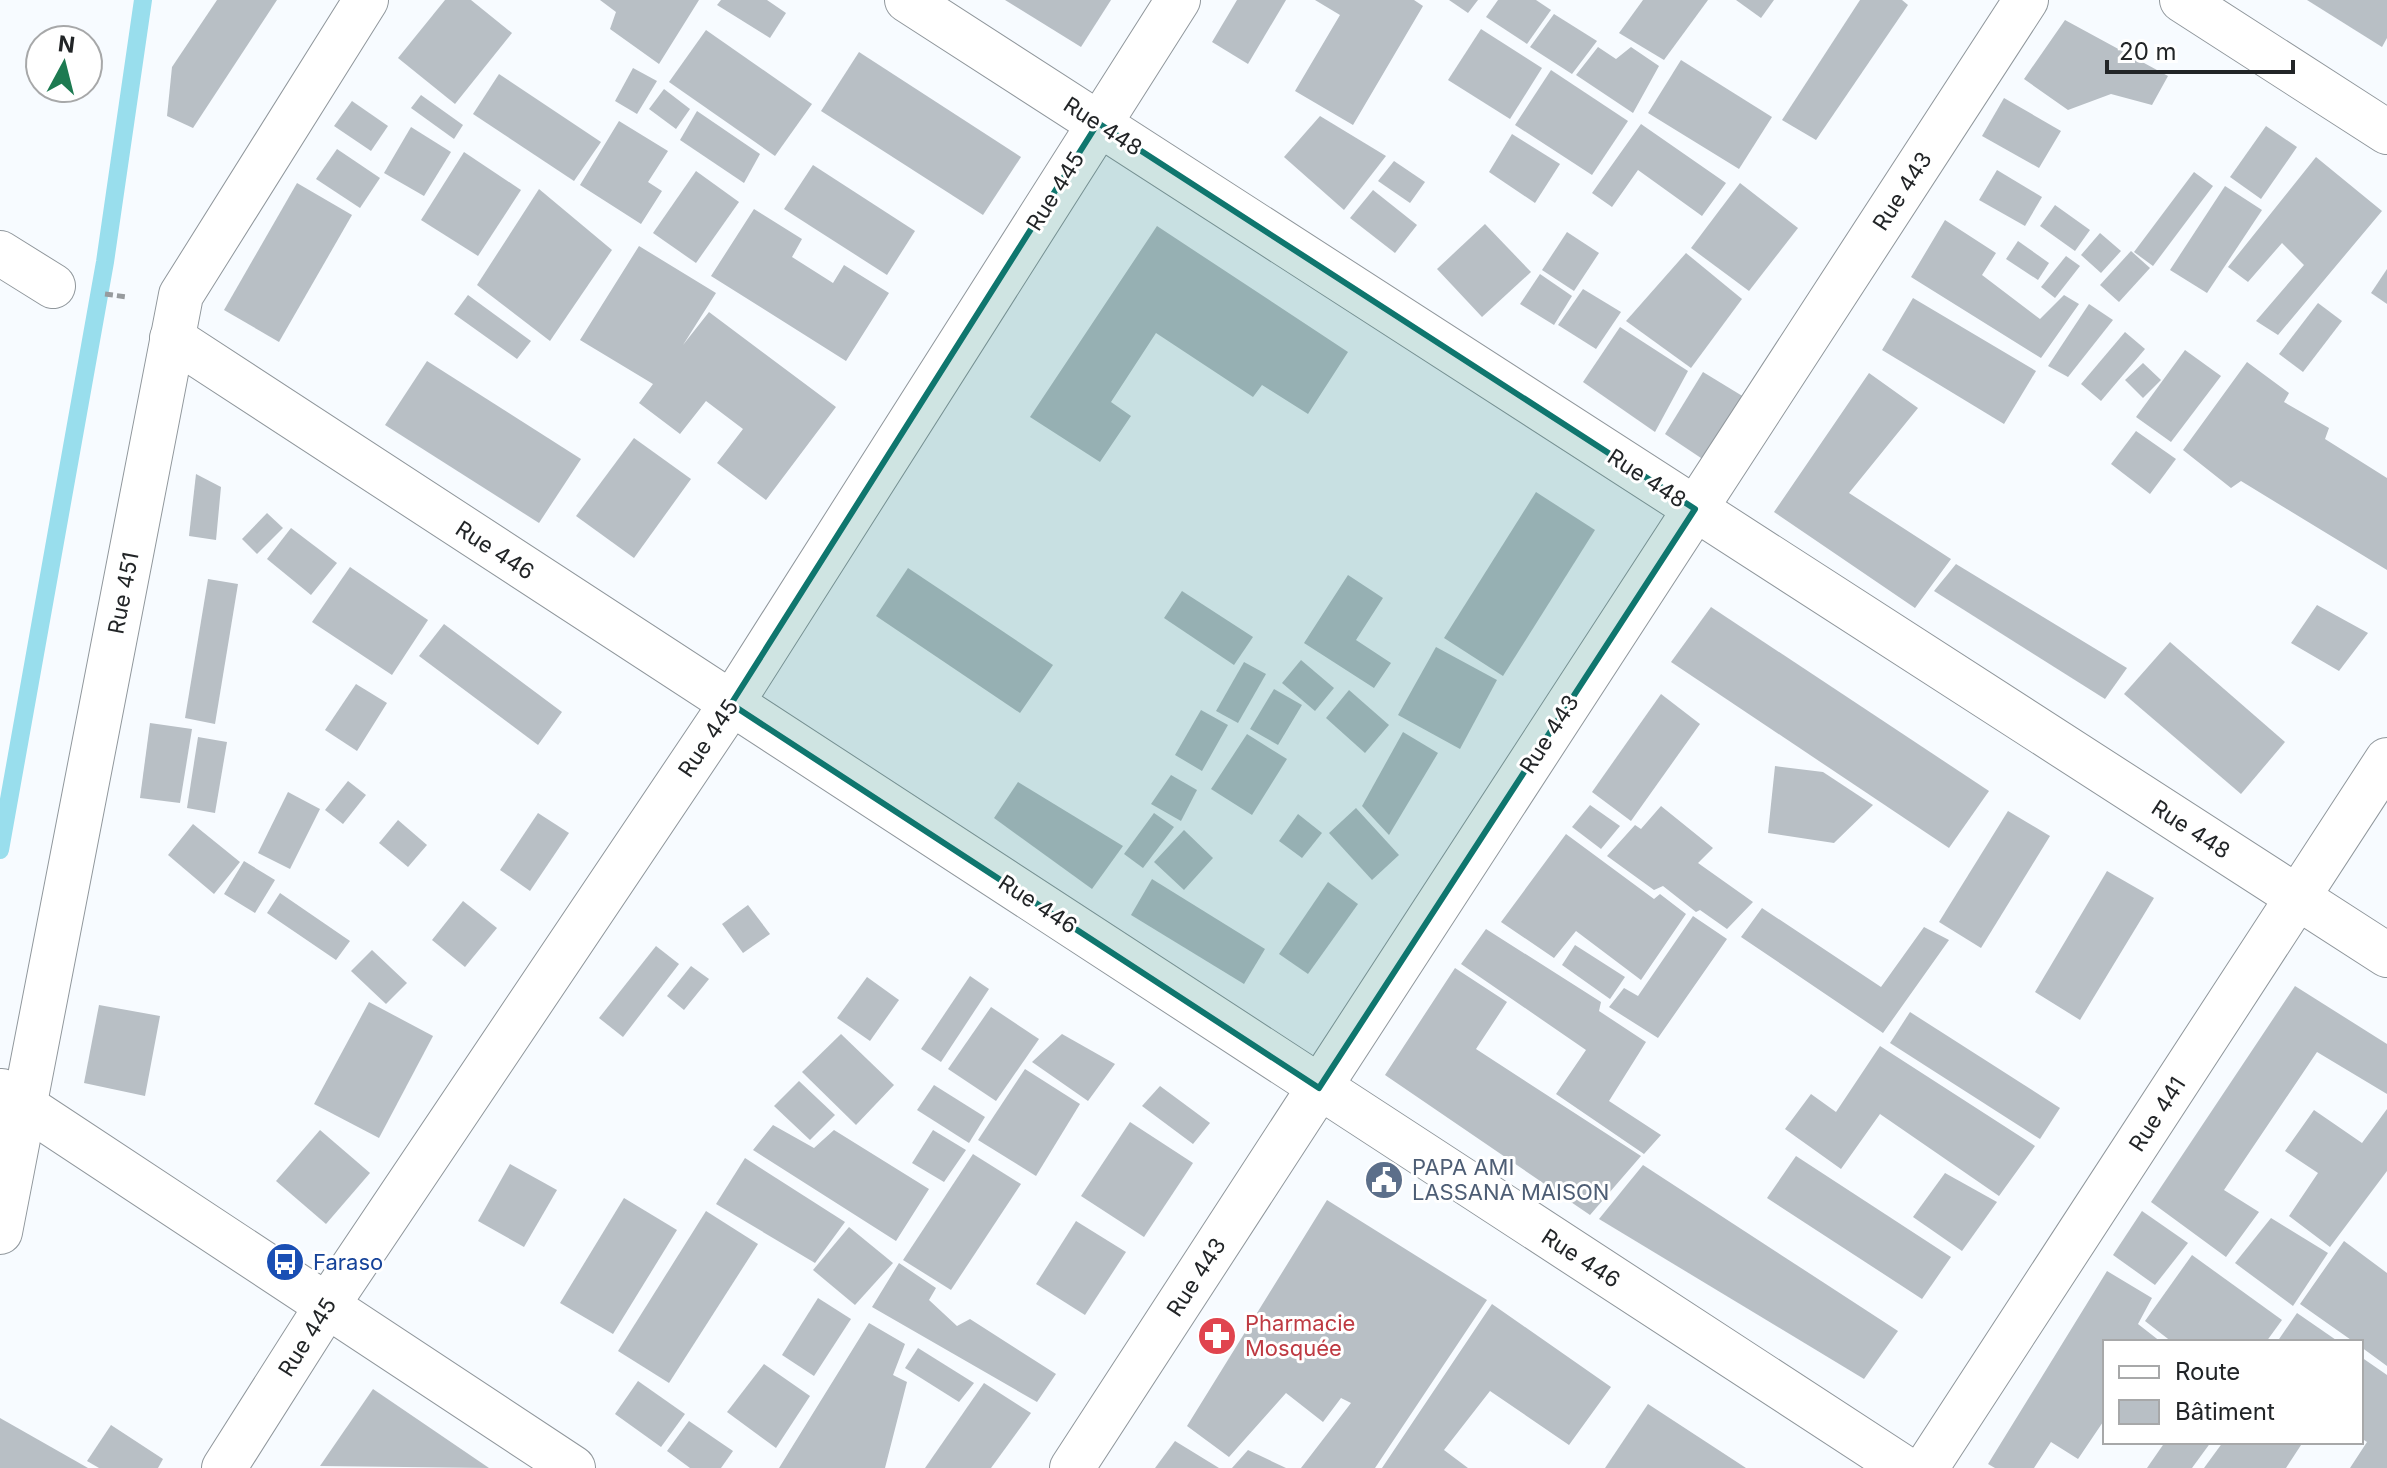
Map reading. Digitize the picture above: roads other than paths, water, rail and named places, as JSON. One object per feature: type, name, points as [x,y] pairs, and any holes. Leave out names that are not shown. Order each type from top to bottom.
[{"type":"street","name":"Rue 451","points":[[0,1232],[12,1097],[181,295],[366,0]]},
{"type":"street","name":"Rue 448","points":[[907,0],[2387,955]]},
{"type":"street","name":"Rue 445","points":[[224,1468],[328,1304],[731,704],[1178,0]]},
{"type":"street","name":"Rue 443","points":[[1072,1468],[2026,0]]},
{"type":"street","points":[[2182,0],[2387,132]]},
{"type":"street","points":[[0,253],[53,286]]},
{"type":"street","name":"Rue 446","points":[[172,338],[1904,1468]]},
{"type":"street","name":"Rue 441","points":[[1926,1468],[2387,760]]},
{"type":"street","points":[[12,1097],[573,1468]]},
{"type":"waterway","points":[[0,850],[105,262],[143,0]]},
{"type":"place","name":"PAPA AMI LASSANA MAISON","points":[[1384,1180]]},
{"type":"place","name":"Faraso","points":[[285,1262]]},
{"type":"place","name":"Pharmacie Mosquée","points":[[1217,1336]]}]
